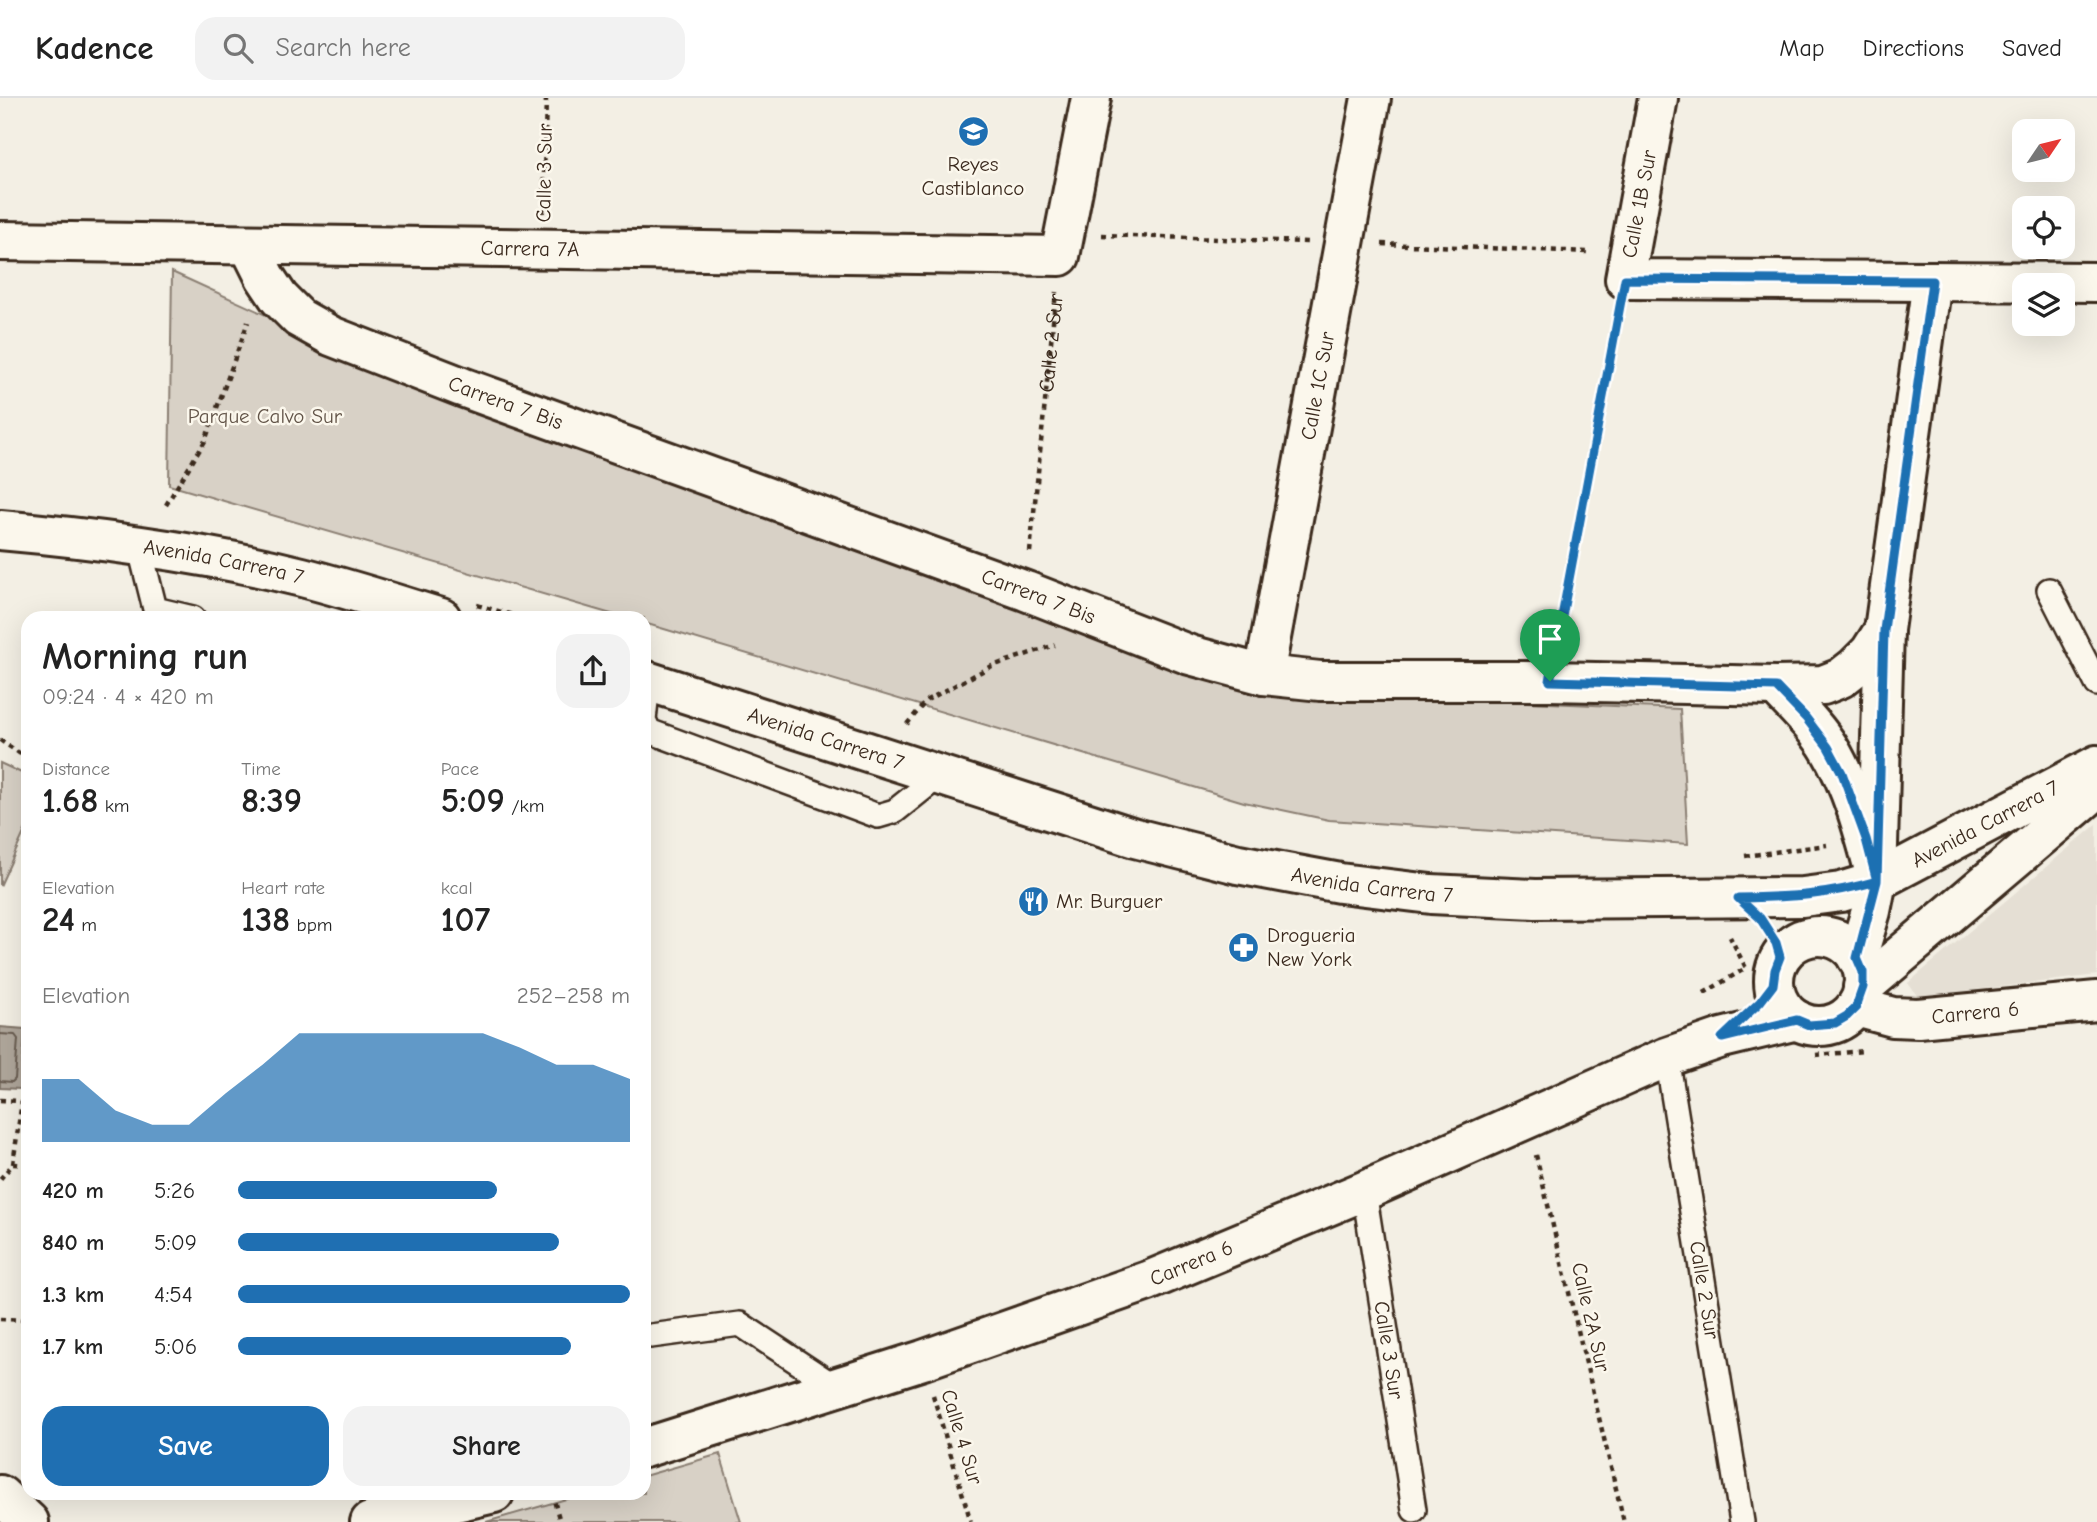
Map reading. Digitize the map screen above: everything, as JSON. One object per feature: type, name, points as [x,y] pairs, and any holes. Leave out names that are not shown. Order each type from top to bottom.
[{"type":"street","points":[[1060,256],[1091,98]]},
{"type":"street","name":"Calle 1C Sur","points":[[1264,675],[1371,98]]},
{"type":"street","name":"Calle 1B Sur","points":[[1625,279],[1658,98]]},
{"type":"street","name":"Carrera 7A","points":[[0,242],[257,261],[543,249],[1060,256]]},
{"type":"street","name":"Carrera 7 Bis","points":[[257,261],[279,298],[299,318],[331,335],[462,387],[1026,591],[1190,655],[1264,675],[1320,681],[1550,681],[1776,687],[1823,685],[1841,678],[1870,652],[1884,630]]},
{"type":"street","points":[[1625,279],[2097,282]]},
{"type":"street","points":[[1738,898],[1760,918],[1776,943],[1777,999],[1786,1012],[1809,1025],[1835,1023],[1847,1016],[1859,984],[1877,881],[1884,630],[1932,281]]},
{"type":"street","name":"Avenida Carrera 7","points":[[0,530],[139,545],[217,558],[302,577],[417,611]]},
{"type":"street","name":"Avenida Carrera 7","points":[[651,683],[1135,838],[1238,864],[1340,883],[1431,894],[1535,899],[1803,897],[1841,892],[1877,881],[2097,765]]},
{"type":"street","points":[[1776,687],[1806,718],[1828,747],[1842,773],[1866,839],[1877,881]]},
{"type":"street","points":[[1859,984],[2097,789]]},
{"type":"street","points":[[1777,971],[1788,947],[1812,936],[1825,936],[1849,947],[1859,984]]},
{"type":"street","name":"Carrera 6","points":[[1722,1038],[1760,1002],[1777,971]]},
{"type":"street","name":"Carrera 6","points":[[1859,984],[1893,1017],[1918,1018],[2097,1001]]},
{"type":"street","name":"Carrera 6","points":[[651,1446],[923,1360],[1148,1281],[1364,1191],[1667,1058],[1722,1038],[1797,1020]]},
{"type":"street","points":[[0,1495],[29,1522]]},
{"type":"street","points":[[370,1522],[464,1500]]},
{"type":"lane","points":[[139,545],[155,609],[163,611]]},
{"type":"lane","points":[[2049,590],[2097,684]]},
{"type":"lane","points":[[651,732],[878,816],[895,811],[940,775]]},
{"type":"lane","name":"Calle 2 Sur","points":[[1667,1058],[1742,1522]]},
{"type":"lane","name":"Calle 3 Sur","points":[[1364,1191],[1414,1510]]},
{"type":"lane","points":[[651,1336],[740,1325],[837,1388]]},
{"type":"path","name":"Calle 3 Sur","points":[[543,249],[546,98]]},
{"type":"path","name":"Calle 2 Sur","points":[[1026,591],[1060,256]]},
{"type":"path","points":[[166,505],[205,441],[257,261]]},
{"type":"path","name":"Calle 1B Sur","points":[[1550,681],[1625,279]]},
{"type":"path","points":[[907,724],[927,701],[959,683],[992,666],[1058,644]]},
{"type":"path","points":[[0,740],[21,754]]},
{"type":"path","points":[[1742,856],[1866,839]]},
{"type":"path","points":[[1704,993],[1746,968],[1729,934]]},
{"type":"path","points":[[1811,1055],[1877,1050]]},
{"type":"path","points":[[0,1100],[21,1101]]},
{"type":"path","points":[[0,1179],[12,1164],[21,1107]]},
{"type":"path","name":"Calle 2A Sur","points":[[1528,1120],[1624,1522]]},
{"type":"path","points":[[12,1164],[21,1165]]},
{"type":"path","points":[[0,1319],[21,1320]]},
{"type":"path","name":"Calle 4 Sur","points":[[923,1360],[971,1522]]},
{"type":"path","points":[[554,1500],[560,1522]]},
{"type":"shaded area","points":[[2097,824],[2097,975],[1918,997],[1908,983]]},
{"type":"green space","name":"Parque Calvo Sur","points":[[172,272],[402,377],[1325,693],[1680,709],[1688,844],[1329,820],[1244,802],[651,625],[651,611],[601,611],[169,485]]},
{"type":"green space","points":[[0,763],[21,773],[21,840],[0,886]]},
{"type":"green space","points":[[720,1454],[741,1522],[486,1522],[563,1500],[651,1500],[651,1474]]},
{"type":"water","points":[[0,1027],[21,1029],[21,1089],[0,1088]]},
{"type":"place","name":"Reyes Castiblanco","points":[[973,132]]},
{"type":"place","name":"Mr. Burguer","points":[[1033,901]]},
{"type":"place","name":"Drogueria New York","points":[[1244,947]]},
{"type":"route","points":[[1550,681],[1625,279],[1932,281],[1884,630],[1877,881],[1841,892],[1803,897],[1738,898],[1760,918],[1776,943],[1780,957],[1773,985],[1760,1002],[1722,1038],[1797,1020],[1809,1025],[1835,1023],[1847,1016],[1856,1007],[1863,987],[1863,972],[1857,958],[1877,881],[1866,839],[1842,773],[1828,747],[1806,718],[1776,687],[1550,681]]}]
